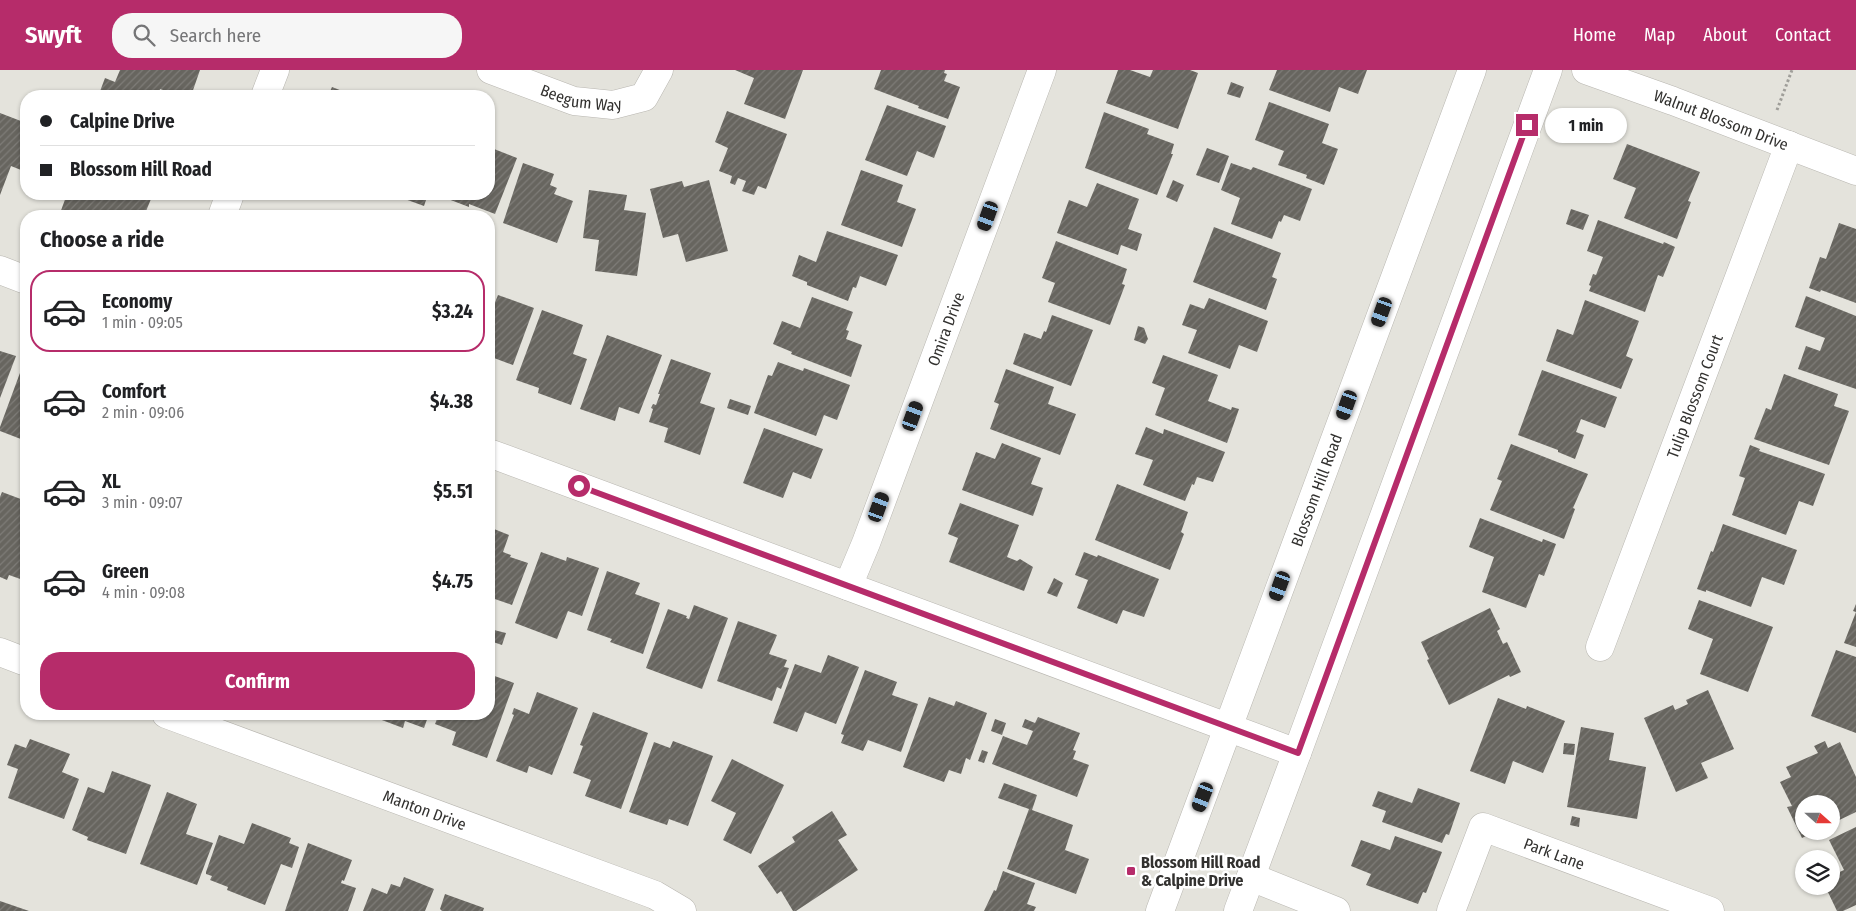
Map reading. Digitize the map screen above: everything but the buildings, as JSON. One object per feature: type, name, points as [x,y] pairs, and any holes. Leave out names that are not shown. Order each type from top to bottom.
[{"type":"street","points":[[267,90],[275,70]]},
{"type":"street","name":"Beegum Way","points":[[491,70],[574,101],[613,105],[644,97],[660,70]]},
{"type":"street","name":"Omira Drive","points":[[848,586],[1042,70]]},
{"type":"street","name":"Blossom Hill Road","points":[[1160,911],[1472,70]]},
{"type":"street","points":[[1238,911],[1298,753],[1548,70]]},
{"type":"street","name":"Walnut Blossom Drive","points":[[1586,70],[1856,171]]},
{"type":"street","name":"Tulip Blossom Court","points":[[1600,647],[1778,141]]},
{"type":"street","points":[[0,270],[20,278]]},
{"type":"street","points":[[495,455],[1298,753]]},
{"type":"street","points":[[0,652],[20,660]]},
{"type":"street","name":"Manton Drive","points":[[182,720],[646,892],[672,904],[682,911]]},
{"type":"street","name":"Park Lane","points":[[1451,911],[1483,827],[1710,911]]},
{"type":"street","points":[[1251,877],[1336,911]]},
{"type":"path","points":[[1778,141],[1792,70]]},
{"type":"place","name":"Blossom Hill Road & Calpine Drive","points":[[1131,871]]},
{"type":"route","points":[[579,486],[1298,753],[1527,125]]}]
